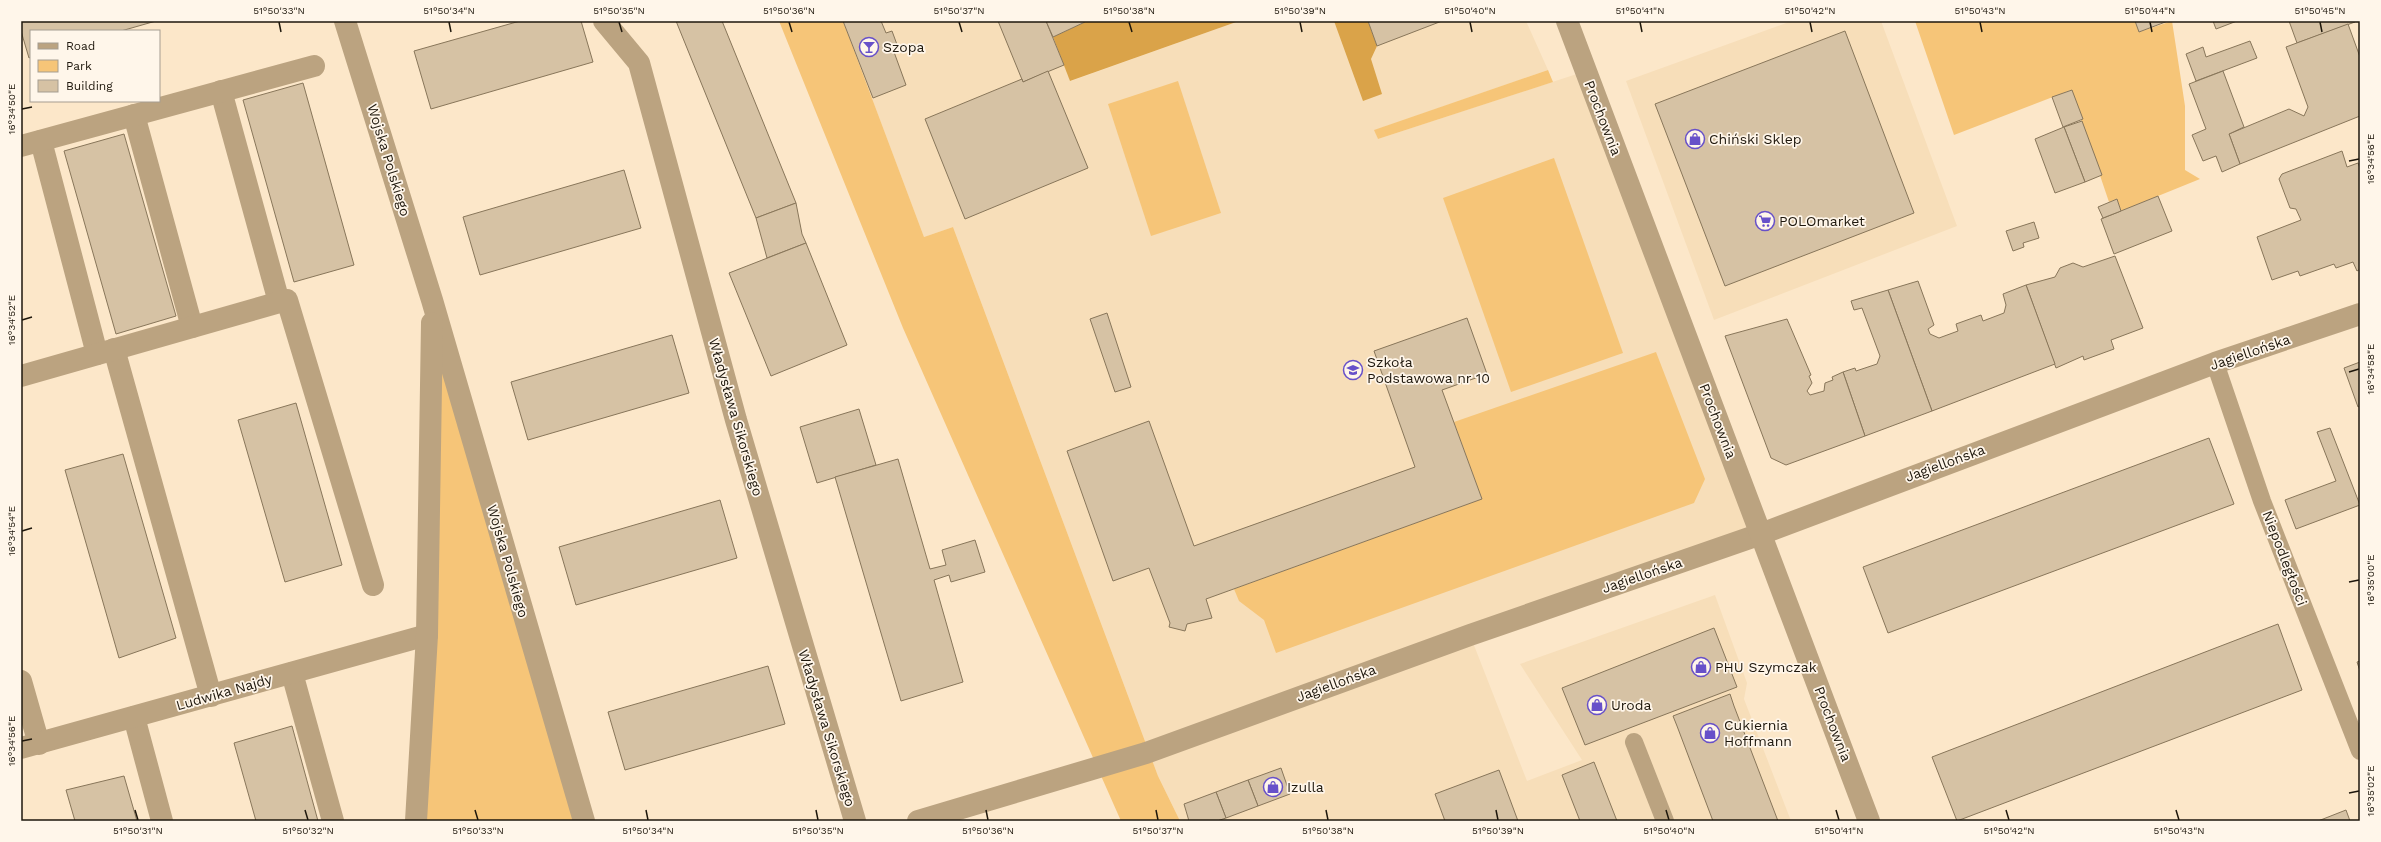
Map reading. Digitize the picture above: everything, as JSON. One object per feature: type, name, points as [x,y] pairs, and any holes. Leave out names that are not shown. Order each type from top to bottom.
[{"type":"street","name":"Wojska Polskiego","points":[[345,21],[432,300],[584,821]]},
{"type":"street","name":"Władysława Sikorskiego","points":[[604,21],[639,63],[736,420],[855,821]]},
{"type":"street","name":"Prochownia","points":[[1567,21],[1869,821]]},
{"type":"street","points":[[211,696],[106,352],[31,143],[221,90],[314,66]]},
{"type":"street","points":[[221,90],[279,302]]},
{"type":"street","points":[[134,115],[192,327]]},
{"type":"street","points":[[22,371],[106,352],[287,300],[373,585]]},
{"type":"street","name":"Wojska Polskiego","points":[[416,821],[427,635],[432,300]]},
{"type":"street","name":"Jagiellońska","points":[[918,821],[1146,753],[1463,637],[1761,534],[2214,363],[2360,314]]},
{"type":"street","name":"Ludwika Najdy","points":[[30,746],[427,635]]},
{"type":"street","points":[[292,673],[333,821]]},
{"type":"street","points":[[21,680],[30,746]]},
{"type":"street","points":[[134,717],[162,821]]},
{"type":"lane","name":"Niepodległości","points":[[2214,363],[2262,500],[2360,752]]},
{"type":"lane","points":[[1634,742],[1665,821]]},
{"type":"shaded area","name":"Szkoła Podstawowa nr 10","points":[[843,21],[1046,21],[1071,81],[1239,21],[1526,21],[1548,70],[1375,130],[1378,139],[1586,71],[1761,534],[1470,635],[1527,781],[1582,760],[1520,664],[1715,595],[1747,683],[1744,699],[1791,821],[1180,821],[1158,776],[953,227],[924,237]]},
{"type":"shaded area","points":[[1087,21],[1239,21],[1070,81],[1053,37]]},
{"type":"shaded area","points":[[1334,21],[1368,21],[1377,46],[1371,59],[1382,94],[1363,101]]},
{"type":"shaded area","points":[[1792,21],[1881,21],[1957,226],[1714,320],[1626,81]]},
{"type":"green space","points":[[779,21],[843,21],[924,237],[953,227],[1158,776],[1180,821],[1121,821],[903,328]]},
{"type":"green space","points":[[1915,21],[2135,21],[2139,32],[2172,21],[2185,106],[2185,170],[2200,179],[2121,211],[2117,199],[2109,202],[2071,90],[1954,135]]},
{"type":"green space","points":[[1548,70],[1553,82],[1378,139],[1374,130]]},
{"type":"green space","points":[[1178,81],[1221,213],[1151,236],[1108,104]]},
{"type":"green space","points":[[1554,158],[1623,353],[1511,392],[1443,198]]},
{"type":"green space","points":[[434,323],[579,821],[422,821]]},
{"type":"green space","points":[[1656,352],[1705,479],[1694,503],[1276,653],[1264,620],[1239,601],[1234,589],[1482,499],[1454,422]]},
{"type":"building","points":[[21,21],[156,21],[124,30],[30,30],[29,58],[21,31]]},
{"type":"building","points":[[520,21],[581,21],[593,62],[431,109],[414,51]]},
{"type":"building","points":[[676,21],[722,21],[796,203],[756,218]]},
{"type":"building","points":[[843,21],[881,21],[886,33],[892,31],[899,50],[894,52],[906,85],[873,98]]},
{"type":"building","points":[[998,21],[1046,21],[1064,65],[1023,82]]},
{"type":"building","points":[[1046,21],[1085,21],[1085,22],[1053,37]]},
{"type":"building","points":[[1368,21],[1442,21],[1377,46]]},
{"type":"building","points":[[2135,21],[2168,21],[2139,32]]},
{"type":"building","points":[[2213,21],[2237,21],[2216,29]]},
{"type":"building","points":[[2289,21],[2354,21],[2355,22],[2297,43]]},
{"type":"building","points":[[2348,24],[2360,57],[2360,116],[2240,164],[2229,134],[2289,109],[2304,116],[2308,107],[2286,47]]},
{"type":"building","points":[[1845,31],[1914,213],[1725,286],[1655,104]]},
{"type":"building","points":[[2250,41],[2257,58],[2196,81],[2186,54],[2203,47],[2206,57]]},
{"type":"building","points":[[1048,71],[1088,168],[965,219],[925,119],[1022,79],[1023,82]]},
{"type":"building","points":[[2223,71],[2244,127],[2229,134],[2240,164],[2222,172],[2216,156],[2203,161],[2192,135],[2206,129],[2189,84]]},
{"type":"building","points":[[303,83],[354,265],[294,282],[243,100]]},
{"type":"building","points":[[2072,90],[2083,119],[2063,127],[2052,97]]},
{"type":"building","points":[[2082,121],[2102,175],[2085,182],[2064,127]]},
{"type":"building","points":[[2064,127],[2085,182],[2055,193],[2035,139]]},
{"type":"building","points":[[124,134],[176,316],[116,334],[64,151]]},
{"type":"building","points":[[2342,151],[2347,167],[2358,163],[2360,168],[2360,269],[2357,271],[2353,262],[2336,268],[2334,264],[2300,276],[2298,271],[2272,280],[2257,237],[2301,220],[2296,209],[2290,208],[2279,179],[2282,174]]},
{"type":"building","points":[[624,170],[641,228],[480,275],[463,217]]},
{"type":"building","points":[[2158,196],[2172,231],[2114,254],[2101,219]]},
{"type":"building","points":[[2117,199],[2121,211],[2103,218],[2098,207]]},
{"type":"building","points":[[796,203],[802,234],[806,243],[767,258],[756,218]]},
{"type":"building","points":[[2034,222],[2039,238],[2023,243],[2024,247],[2013,251],[2006,231]]},
{"type":"building","points":[[806,243],[847,345],[771,376],[729,273]]},
{"type":"building","points":[[2115,256],[2143,328],[2111,340],[2114,349],[2084,360],[2083,356],[2056,368],[2026,285],[2055,277],[2060,268],[2073,263],[2083,267]]},
{"type":"building","points":[[1918,281],[1934,325],[1928,329],[1930,334],[1939,338],[1958,331],[1956,324],[1981,315],[1983,321],[2004,313],[2006,305],[2003,294],[2026,285],[2055,364],[1932,411],[1888,290]]},
{"type":"building","points":[[1888,290],[1932,411],[1865,436],[1843,372],[1855,368],[1856,371],[1877,364],[1880,356],[1862,308],[1854,310],[1851,301]]},
{"type":"building","points":[[1107,313],[1131,387],[1115,392],[1090,319]]},
{"type":"building","points":[[1467,318],[1487,374],[1442,390],[1482,499],[1206,599],[1212,618],[1187,624],[1185,631],[1169,627],[1170,623],[1149,568],[1113,581],[1067,451],[1149,421],[1194,546],[1415,467],[1374,351]]},
{"type":"building","points":[[1787,319],[1811,375],[1809,376],[1812,383],[1807,391],[1810,395],[1824,391],[1825,383],[1833,380],[1832,377],[1843,372],[1865,436],[1786,465],[1771,458],[1725,336]]},
{"type":"building","points":[[672,335],[689,393],[528,440],[511,382]]},
{"type":"building","points":[[2360,362],[2360,406],[2358,407],[2344,368]]},
{"type":"building","points":[[296,403],[342,565],[285,582],[238,420]]},
{"type":"building","points":[[859,409],[876,465],[817,483],[800,427]]},
{"type":"building","points":[[2330,428],[2360,505],[2296,529],[2285,500],[2336,481],[2317,432]]},
{"type":"building","points":[[2209,438],[2234,504],[1888,633],[1863,567]]},
{"type":"building","points":[[123,454],[176,638],[119,658],[65,470]]},
{"type":"building","points":[[898,459],[930,569],[946,565],[942,550],[975,540],[985,572],[951,582],[949,575],[934,580],[963,682],[901,701],[835,477]]},
{"type":"building","points":[[720,500],[737,558],[576,605],[559,547]]},
{"type":"building","points":[[2278,624],[2302,690],[1957,821],[1932,757]]},
{"type":"building","points":[[1714,628],[1737,687],[1585,745],[1562,688]]},
{"type":"building","points":[[2360,661],[2360,671],[2357,662]]},
{"type":"building","points":[[768,666],[785,724],[625,770],[608,712]]},
{"type":"building","points":[[1730,694],[1778,821],[1713,821],[1673,716]]},
{"type":"building","points":[[292,726],[318,821],[256,821],[234,743]]},
{"type":"building","points":[[1594,762],[1617,821],[1580,821],[1562,775]]},
{"type":"building","points":[[1281,768],[1290,794],[1258,806],[1248,780]]},
{"type":"building","points":[[1499,770],[1518,821],[1445,821],[1435,794]]},
{"type":"building","points":[[124,776],[137,821],[75,821],[66,790]]},
{"type":"building","points":[[1248,780],[1258,806],[1226,818],[1216,792]]},
{"type":"building","points":[[1216,792],[1226,818],[1217,821],[1189,821],[1184,804]]},
{"type":"building","points":[[2346,810],[2350,821],[2318,821]]},
{"type":"place","name":"Szopa","points":[[869,47]]},
{"type":"place","name":"Chiński Sklep","points":[[1695,139]]},
{"type":"place","name":"POLOmarket","points":[[1765,221]]},
{"type":"place","name":"Szkoła Podstawowa nr 10","points":[[1353,370]]},
{"type":"place","name":"PHU Szymczak","points":[[1701,667]]},
{"type":"place","name":"Uroda","points":[[1597,705]]},
{"type":"place","name":"Cukiernia Hoffmann","points":[[1710,733]]},
{"type":"place","name":"Izulla","points":[[1273,787]]}]
